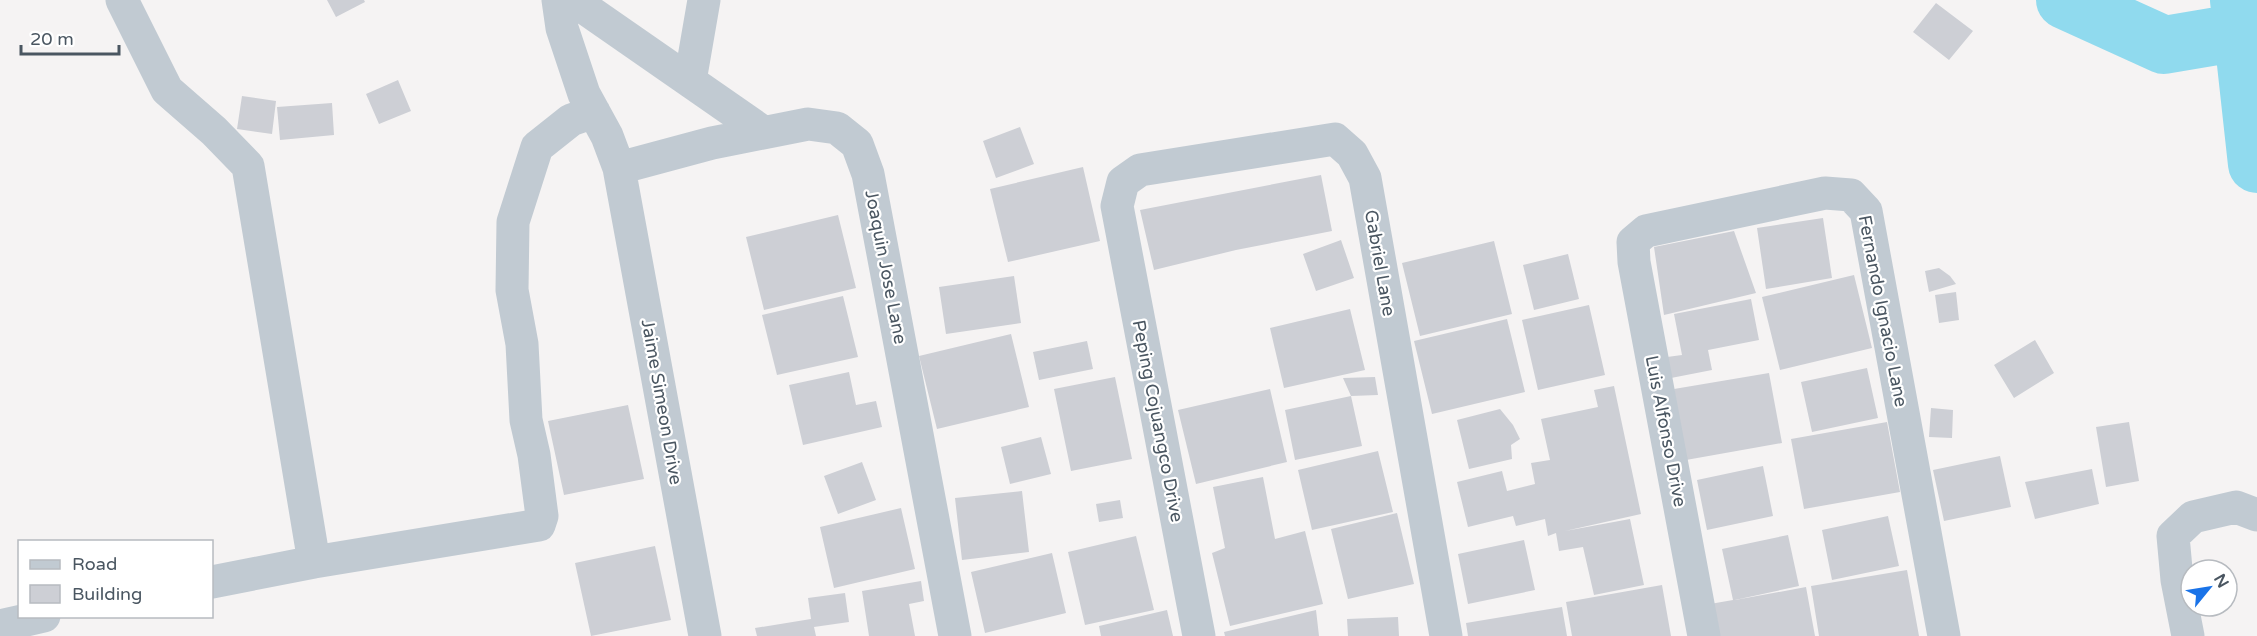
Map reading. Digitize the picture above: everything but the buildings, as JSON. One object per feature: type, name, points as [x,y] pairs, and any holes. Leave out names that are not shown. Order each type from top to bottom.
[{"type":"street","points":[[122,0],[167,90],[214,131],[248,166],[314,562]]},
{"type":"street","name":"Jaime Simeon Drive","points":[[558,0],[562,28],[584,94],[607,136],[619,168],[705,636]]},
{"type":"street","points":[[573,0],[764,132]]},
{"type":"street","points":[[690,81],[704,0]]},
{"type":"street","points":[[213,582],[314,562],[539,525],[542,516],[534,455],[526,420],[522,344],[512,290],[513,222],[537,147],[571,120],[594,112]]},
{"type":"street","name":"Joaquin Jose Lane","points":[[619,168],[712,143],[808,124],[837,128],[857,144],[868,174],[955,636]]},
{"type":"street","name":"Gabriel Lane","points":[[1117,206],[1123,182],[1140,170],[1335,139],[1352,154],[1365,178],[1446,636]]},
{"type":"street","name":"Fernando Ignacio Lane","points":[[1646,231],[1825,193],[1851,195],[1866,211],[1944,636]]},
{"type":"street","name":"Peping Cojuangco Drive","points":[[1117,206],[1199,636]]},
{"type":"street","name":"Luis Alfonso Drive","points":[[1646,231],[1633,242],[1634,262],[1704,636]]},
{"type":"street","points":[[2188,636],[2177,580],[2173,536],[2193,517],[2236,507],[2257,515]]},
{"type":"street","points":[[0,626],[35,618]]},
{"type":"waterway","points":[[2065,0],[2164,45],[2241,32]]},
{"type":"waterway","points":[[2239,0],[2257,164]]}]
